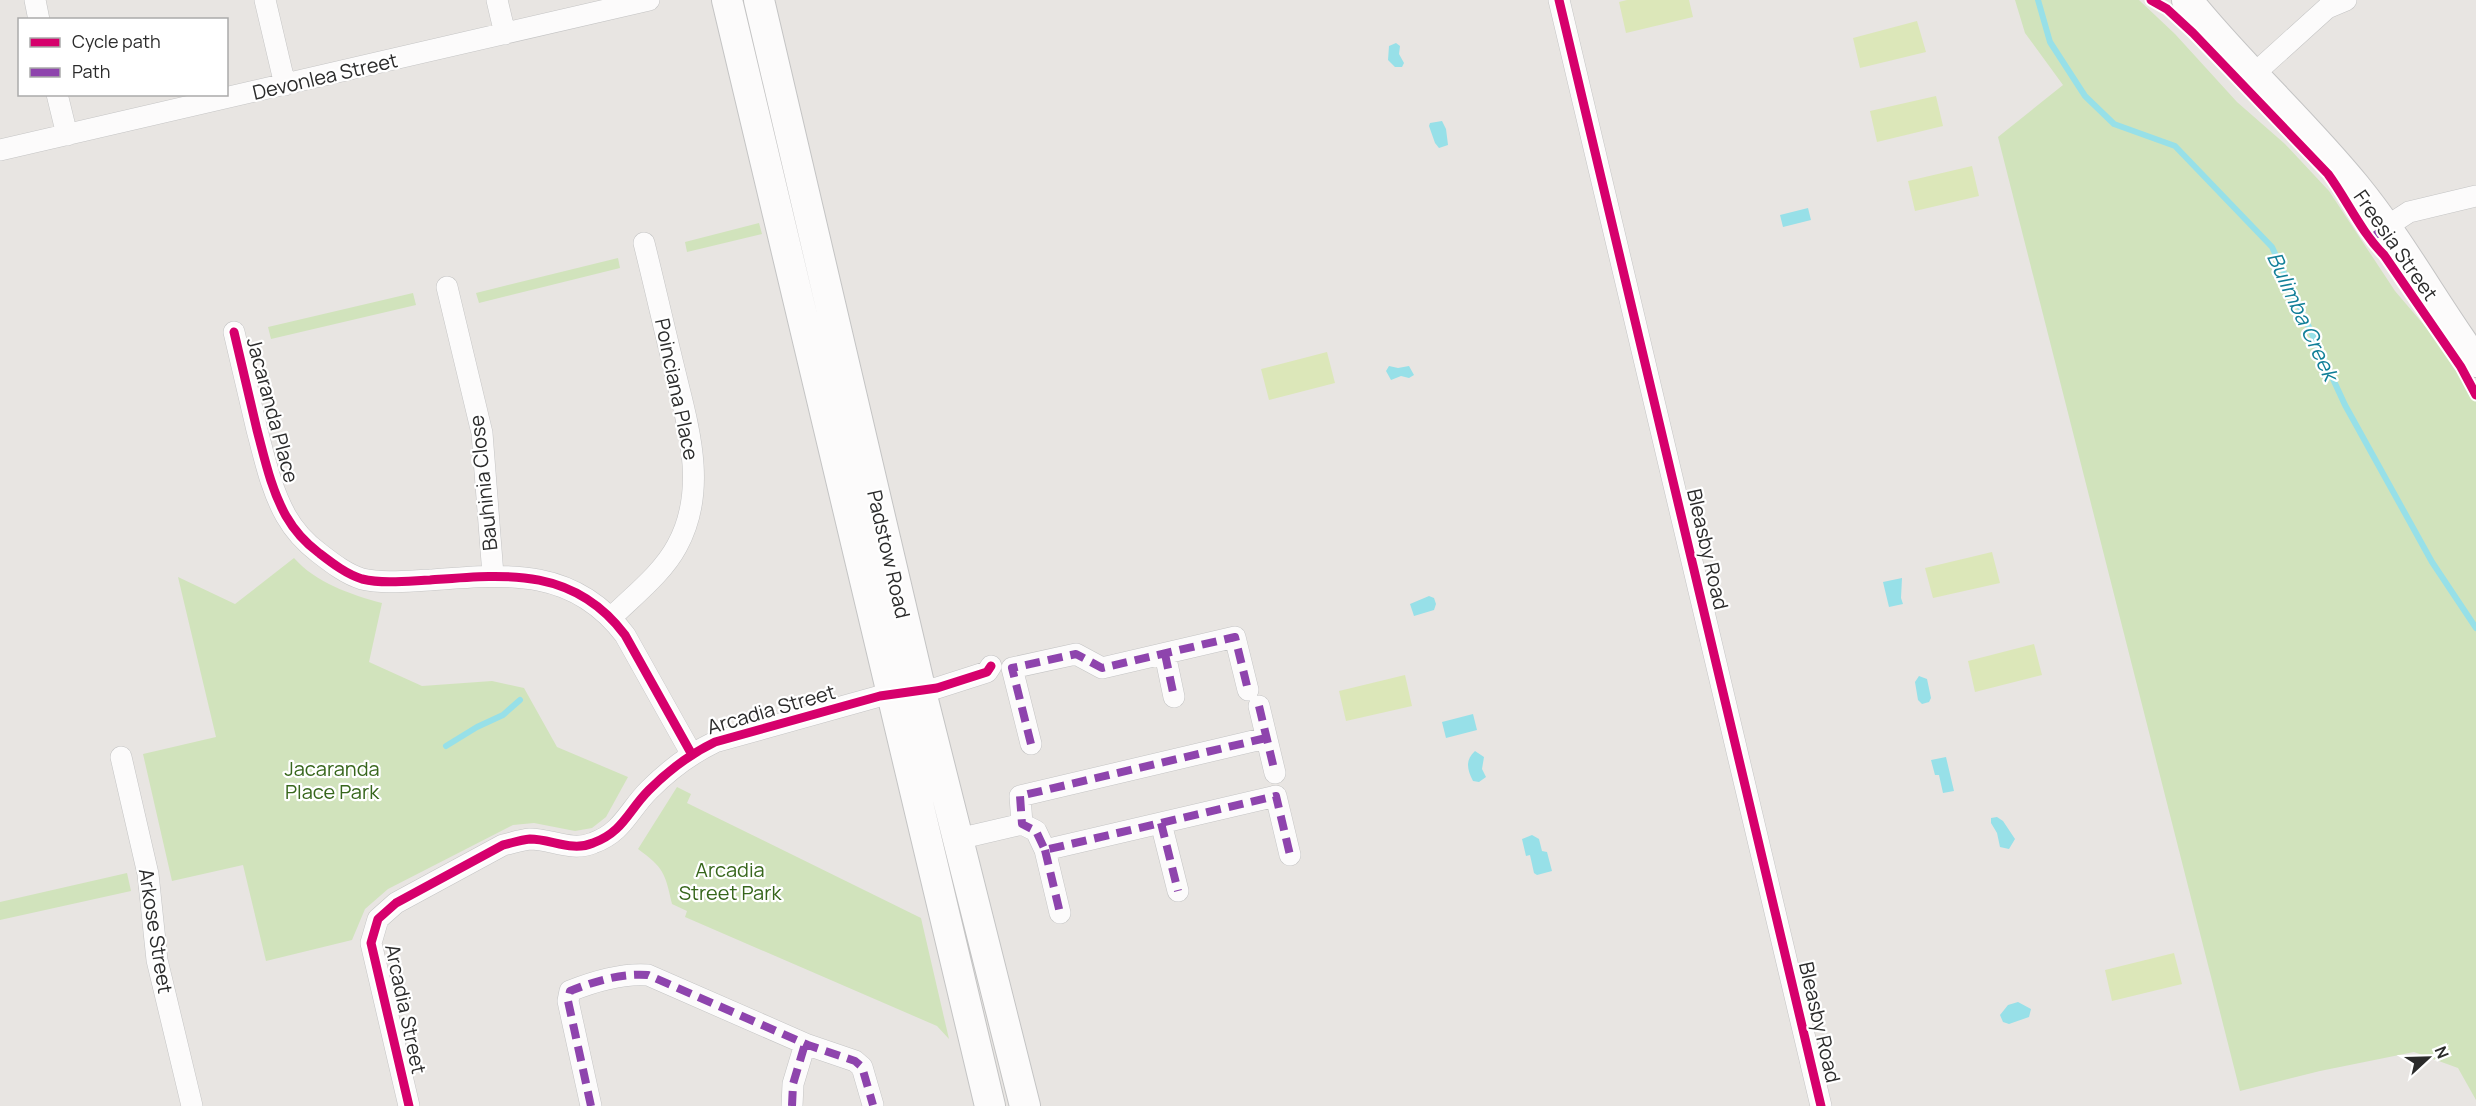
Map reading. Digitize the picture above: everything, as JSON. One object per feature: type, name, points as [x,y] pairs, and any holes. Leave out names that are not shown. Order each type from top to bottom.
[{"type":"main road","name":"Padstow Road","points":[[727,0],[990,1106]]},
{"type":"main road","name":"Padstow Road","points":[[759,0],[921,692],[1025,1106]]},
{"type":"main road","name":"Freesia Street","points":[[2187,0],[2314,138],[2386,227],[2476,362]]},
{"type":"street","points":[[35,0],[39,18]]},
{"type":"street","points":[[265,0],[285,85]]},
{"type":"street","points":[[496,0],[505,34]]},
{"type":"street","name":"Devonlea Street","points":[[0,150],[649,0]]},
{"type":"street","name":"Bleasby Road","points":[[1559,0],[1821,1106]]},
{"type":"street","points":[[2254,74],[2327,8],[2346,0]]},
{"type":"street","points":[[57,96],[67,135]]},
{"type":"street","points":[[2386,227],[2409,212],[2476,196]]},
{"type":"street","name":"Poinciana Place","points":[[612,617],[658,570],[676,547],[688,517],[694,484],[692,448],[644,243]]},
{"type":"street","name":"Bauhinia Close","points":[[447,287],[482,433],[493,575]]},
{"type":"street","name":"Jacaranda Place","points":[[234,332],[270,481],[286,518],[308,545],[336,567],[362,579],[394,582],[493,575],[535,578],[561,585],[591,600],[612,617],[625,635],[691,753]]},
{"type":"street","points":[[1031,744],[1012,668],[1076,654],[1101,668],[1235,637],[1275,774]]},
{"type":"street","points":[[1165,654],[1174,697]]},
{"type":"street","name":"Arcadia Street","points":[[409,1106],[371,942],[378,920],[396,903],[503,845],[531,839],[574,847],[591,844],[605,838],[619,829],[647,792],[691,753],[715,742],[873,698],[921,692],[979,676],[987,672],[991,666]]},
{"type":"street","points":[[1022,824],[1020,796],[1266,738]]},
{"type":"street","name":"Arkose Street","points":[[121,757],[148,874],[157,960],[192,1106]]},
{"type":"street","points":[[1045,850],[1276,796],[1290,855]]},
{"type":"street","points":[[1161,823],[1178,891]]},
{"type":"street","points":[[958,839],[1022,824],[1036,831],[1045,850],[1060,913]]},
{"type":"street","points":[[591,1106],[568,1001],[570,991],[620,976],[648,975],[805,1044],[855,1061],[862,1067],[873,1105]]},
{"type":"street","points":[[792,1106],[793,1084],[805,1044]]},
{"type":"green space","points":[[1689,0],[1693,17],[1626,33],[1619,2]]},
{"type":"green space","points":[[2015,0],[2139,0],[2175,34],[2237,102],[2285,144],[2329,191],[2395,291],[2476,386],[2476,1100],[2458,1068],[2414,1052],[2320,1071],[2240,1091],[1998,137],[2063,85],[2025,33]]},
{"type":"green space","points":[[1917,21],[1926,52],[1860,68],[1853,38]]},
{"type":"green space","points":[[1936,96],[1943,126],[1877,142],[1870,111]]},
{"type":"green space","points":[[1972,166],[1979,196],[1915,211],[1908,181]]},
{"type":"green space","points":[[759,223],[762,234],[687,252],[685,242]]},
{"type":"green space","points":[[618,258],[620,268],[479,303],[476,293]]},
{"type":"green space","points":[[413,293],[416,305],[271,339],[268,327]]},
{"type":"green space","points":[[1327,352],[1335,383],[1269,400],[1261,369]]},
{"type":"green space","points":[[1992,552],[2000,583],[1933,598],[1925,568]]},
{"type":"green space","name":"Jacaranda Place Park","points":[[294,558],[323,581],[358,596],[382,603],[369,662],[422,686],[492,681],[524,688],[557,747],[628,777],[606,817],[592,828],[575,831],[534,823],[513,825],[388,889],[365,909],[352,940],[266,961],[243,865],[172,881],[143,754],[216,737],[178,577],[235,604]]},
{"type":"green space","points":[[2034,644],[2042,675],[1975,692],[1968,661]]},
{"type":"green space","points":[[1405,675],[1412,706],[1346,721],[1339,691]]},
{"type":"green space","name":"Arcadia Street Park","points":[[677,787],[691,794],[687,803],[921,918],[949,1039],[937,1026],[685,917],[687,911],[672,904],[662,872],[638,849]]},
{"type":"green space","points":[[127,873],[131,891],[0,920],[0,902]]},
{"type":"green space","points":[[2174,953],[2182,984],[2112,1001],[2105,970]]},
{"type":"water","points":[[1396,43],[1400,46],[1399,54],[1404,63],[1402,67],[1395,67],[1388,60],[1389,46]]},
{"type":"water","points":[[1442,121],[1446,129],[1448,145],[1439,148],[1429,126],[1430,123]]},
{"type":"water","points":[[1808,208],[1811,220],[1783,227],[1780,215]]},
{"type":"water","points":[[1389,366],[1398,368],[1409,366],[1414,375],[1409,378],[1401,376],[1391,380],[1386,371]]},
{"type":"water","points":[[1902,578],[1903,604],[1889,607],[1883,582]]},
{"type":"water","points":[[1429,596],[1434,598],[1436,604],[1434,610],[1414,616],[1410,604]]},
{"type":"water","points":[[1919,676],[1927,679],[1931,698],[1929,702],[1922,704],[1918,700],[1915,682]]},
{"type":"water","points":[[1473,714],[1477,730],[1446,738],[1442,722]]},
{"type":"water","points":[[1475,751],[1484,757],[1482,769],[1486,777],[1479,782],[1473,781],[1468,769],[1468,761]]},
{"type":"water","points":[[1946,757],[1954,791],[1943,793],[1939,775],[1935,775],[1931,760]]},
{"type":"water","points":[[1997,817],[2003,821],[2015,839],[2009,849],[2000,847],[1997,833],[1991,823],[1991,818]]},
{"type":"water","points":[[1532,835],[1539,839],[1542,851],[1547,852],[1552,871],[1537,875],[1534,873],[1530,855],[1526,856],[1522,839]]},
{"type":"water","points":[[2018,1002],[2031,1009],[2029,1017],[2009,1024],[2003,1022],[2000,1015],[2008,1005]]},
{"type":"waterway","name":"Bulimba Creek","points":[[2038,0],[2050,42],[2085,96],[2114,124],[2175,146],[2272,247],[2345,405],[2432,562],[2476,628]]},
{"type":"waterway","points":[[446,746],[477,727],[503,715],[520,700]]},
{"type":"marked path","points":[[2369,240],[2386,227]]},
{"type":"marked path","points":[[1031,744],[1012,668],[1076,654],[1102,668],[1235,637],[1248,690]]},
{"type":"marked path","points":[[1165,654],[1174,697]]},
{"type":"marked path","points":[[1259,706],[1275,773]]},
{"type":"marked path","points":[[1266,738],[1020,796],[1022,824],[1036,831],[1045,850],[1276,796],[1290,855]]},
{"type":"marked path","points":[[1161,823],[1178,891]]},
{"type":"marked path","points":[[1045,850],[1060,913]]},
{"type":"marked path","points":[[591,1106],[568,1001],[570,991],[609,978],[628,975],[648,975],[808,1045],[855,1061],[862,1067],[873,1105]]},
{"type":"marked path","points":[[792,1106],[793,1084],[805,1044]]},
{"type":"cycle path","points":[[1559,0],[1821,1106]]},
{"type":"cycle path","points":[[2151,0],[2167,9],[2193,33],[2328,174],[2361,226],[2384,255],[2461,367],[2476,395]]},
{"type":"cycle path","points":[[234,332],[272,485],[289,521],[310,545],[339,568],[362,579],[396,582],[485,576],[512,577],[561,586],[584,597],[605,613],[625,635],[691,753]]},
{"type":"cycle path","points":[[409,1106],[371,943],[378,919],[396,903],[503,845],[530,839],[577,846],[593,843],[603,838],[618,827],[664,776],[688,757],[715,742],[880,696],[937,688],[987,672],[991,666]]}]
